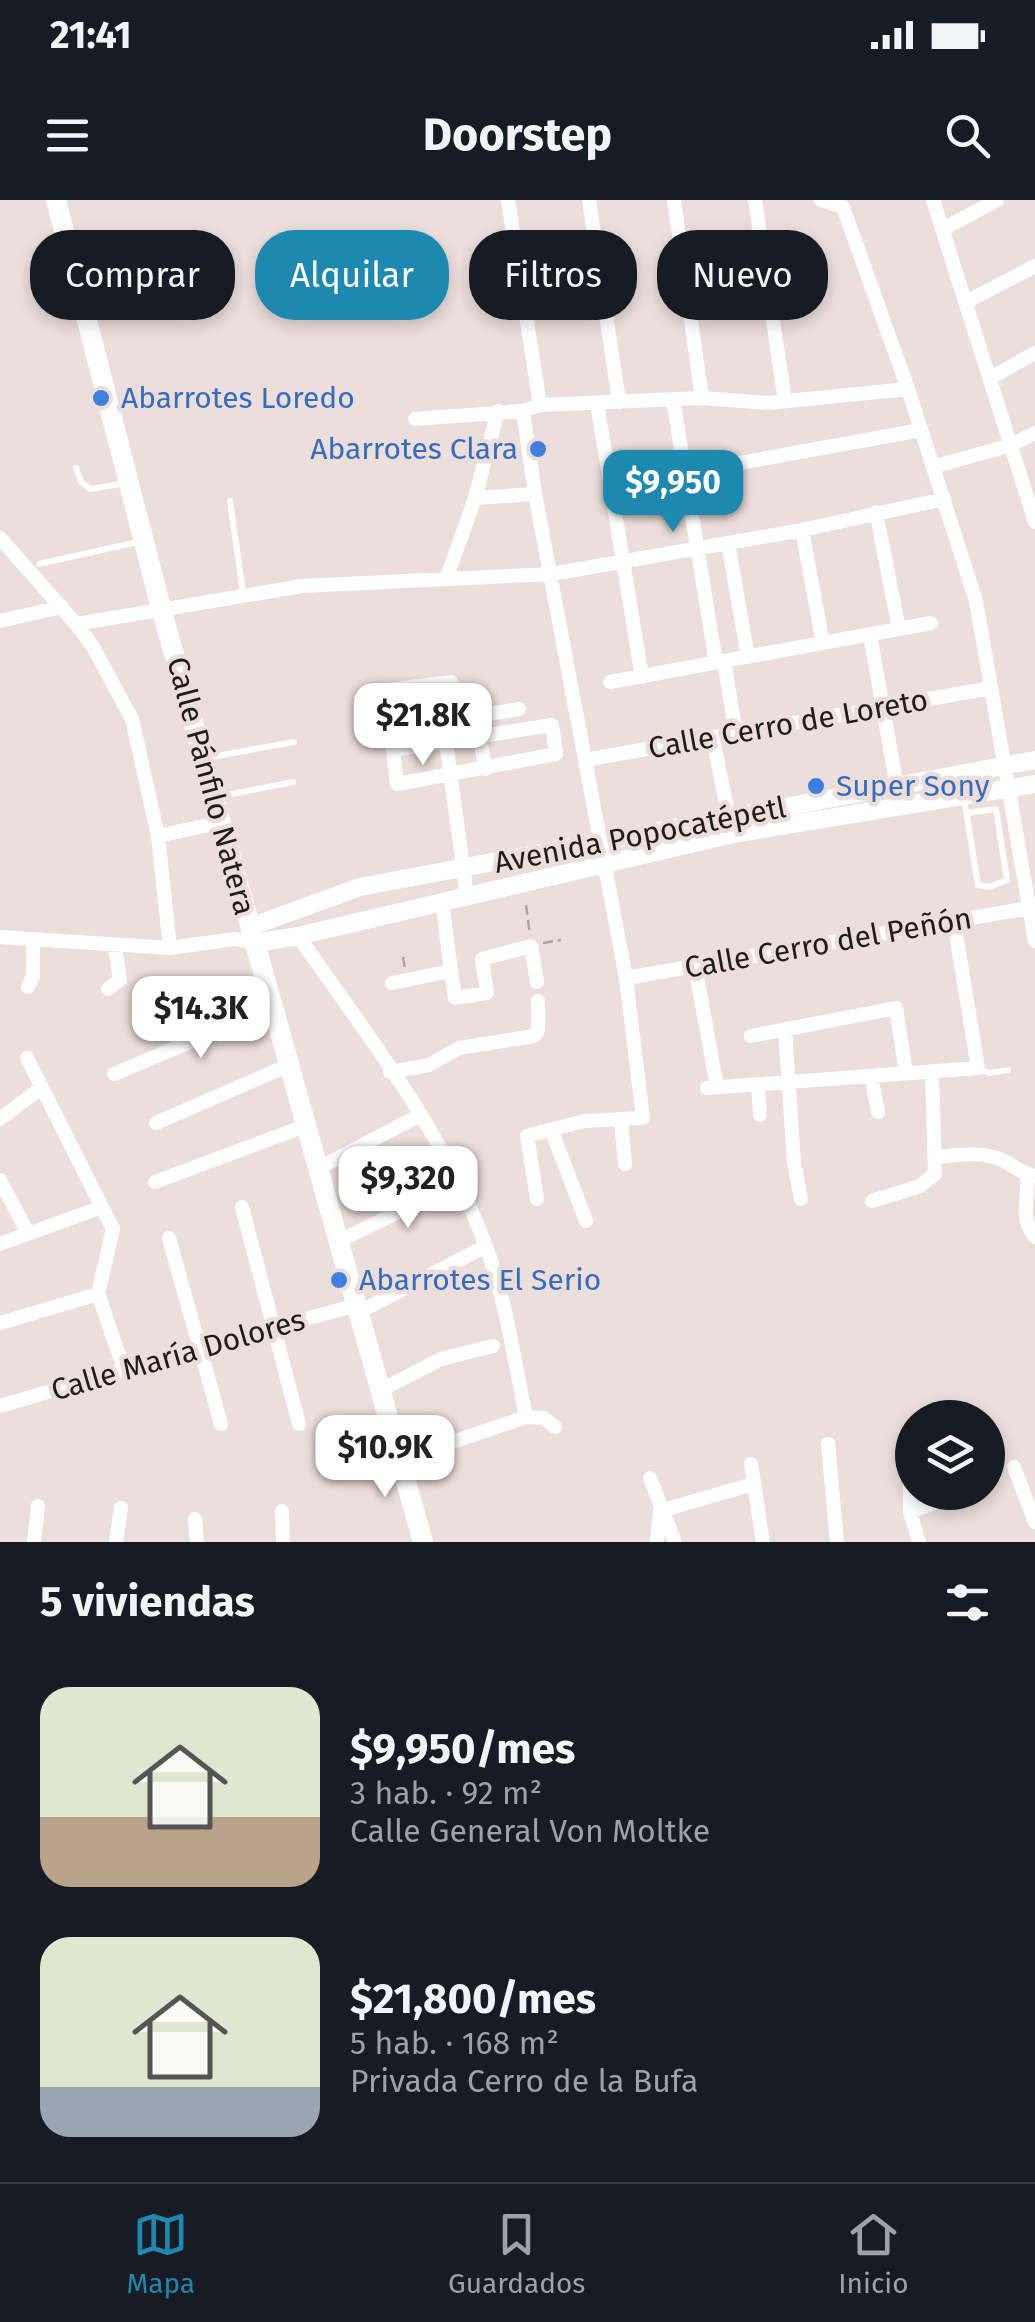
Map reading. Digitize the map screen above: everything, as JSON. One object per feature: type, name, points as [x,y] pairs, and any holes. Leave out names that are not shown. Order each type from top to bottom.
[{"type":"main road","name":"Calle Pánfilo Natera","points":[[56,200],[161,608],[216,798],[246,936],[272,1008],[420,1532]]},
{"type":"street","points":[[508,200],[540,405]]},
{"type":"street","points":[[589,200],[619,402]]},
{"type":"street","points":[[674,200],[702,398]]},
{"type":"street","points":[[756,200],[785,401]]},
{"type":"street","points":[[821,200],[843,208],[908,388],[976,600],[1035,942]]},
{"type":"street","points":[[933,200],[1035,519]]},
{"type":"street","points":[[943,230],[997,200]]},
{"type":"street","points":[[966,302],[1035,266]]},
{"type":"street","points":[[990,378],[1035,353]]},
{"type":"street","points":[[415,419],[524,410],[540,405],[702,398],[785,401],[908,388]]},
{"type":"street","points":[[672,399],[697,548],[736,734]]},
{"type":"street","points":[[597,403],[642,676]]},
{"type":"street","points":[[524,410],[535,494],[626,978],[643,1118],[584,1121],[527,1136],[537,1199]]},
{"type":"street","points":[[448,577],[475,498],[498,411]]},
{"type":"street","points":[[685,473],[921,430]]},
{"type":"street","points":[[934,467],[1011,445],[1035,433]]},
{"type":"street","points":[[475,498],[535,494]]},
{"type":"street","points":[[76,624],[302,586],[552,574],[802,530],[944,499]]},
{"type":"street","points":[[876,512],[899,629]]},
{"type":"street","points":[[802,530],[823,643]]},
{"type":"street","points":[[0,538],[92,645],[132,720],[158,836],[170,948]]},
{"type":"street","points":[[728,543],[748,657]]},
{"type":"street","points":[[0,621],[62,608]]},
{"type":"street","points":[[610,682],[931,623]]},
{"type":"street","points":[[870,634],[897,787]]},
{"type":"street","points":[[393,750],[446,742],[479,737],[552,725],[556,754],[484,769],[451,775],[397,784],[393,750],[390,722],[386,690],[451,682],[446,742],[451,775],[462,869],[467,895]]},
{"type":"street","name":"Calle Cerro de Loreto","points":[[585,760],[992,688]]},
{"type":"street","points":[[484,769],[476,716],[520,709]]},
{"type":"street","points":[[390,722],[449,713]]},
{"type":"street","points":[[713,739],[726,802]]},
{"type":"street","name":"Avenida Popocatépetl","points":[[285,931],[360,887],[1035,760]]},
{"type":"street","name":"Avenida Popocatépetl","points":[[246,936],[442,901],[733,834],[820,820],[965,805],[1035,784]]},
{"type":"street","points":[[817,800],[820,820]]},
{"type":"street","points":[[158,836],[222,822]]},
{"type":"street","points":[[442,901],[455,998],[487,993],[482,959],[531,946],[537,982]]},
{"type":"street","name":"Calle Cerro del Peñón","points":[[626,978],[1029,908]]},
{"type":"street","points":[[695,966],[712,1087],[978,1068],[954,922]]},
{"type":"street","points":[[285,931],[420,1115],[458,1183],[486,1246],[526,1416]]},
{"type":"street","points":[[0,936],[170,948],[246,936]]},
{"type":"street","points":[[28,987],[34,976],[33,939]]},
{"type":"street","points":[[108,989],[120,980],[115,946]]},
{"type":"street","points":[[392,983],[452,971]]},
{"type":"street","points":[[390,1072],[429,1065],[460,1048],[534,1036],[538,1030],[538,1001]]},
{"type":"street","points":[[163,1004],[180,1046]]},
{"type":"street","points":[[114,1074],[272,1008]]},
{"type":"street","points":[[751,1036],[896,1008],[906,1072]]},
{"type":"street","points":[[785,1029],[794,1162],[802,1199]]},
{"type":"street","points":[[27,1058],[113,1229],[98,1294],[124,1370]]},
{"type":"street","points":[[156,1123],[288,1065]]},
{"type":"street","points":[[872,1201],[930,1180],[935,1174],[932,1072]]},
{"type":"street","points":[[872,1076],[878,1112]]},
{"type":"street","points":[[758,1086],[760,1114]]},
{"type":"street","points":[[0,1119],[41,1088]]},
{"type":"street","points":[[317,1169],[420,1115]]},
{"type":"street","points":[[621,1121],[625,1164]]},
{"type":"street","points":[[155,1182],[306,1126]]},
{"type":"street","points":[[551,1129],[586,1221]]},
{"type":"street","points":[[936,1157],[974,1154],[1000,1158],[1031,1176],[1023,1209],[1026,1226],[1035,1236]]},
{"type":"street","points":[[0,1180],[28,1233]]},
{"type":"street","points":[[339,1241],[458,1183]]},
{"type":"street","points":[[0,1244],[102,1207]]},
{"type":"street","points":[[242,1207],[300,1424]]},
{"type":"street","points":[[169,1238],[221,1424]]},
{"type":"street","name":"Calle María Dolores","points":[[0,1406],[197,1348],[358,1309],[486,1246]]},
{"type":"street","points":[[0,1322],[98,1294]]},
{"type":"street","points":[[381,1390],[440,1359],[494,1346]]},
{"type":"street","points":[[390,1424],[399,1430],[410,1454],[425,1454],[526,1416],[544,1418],[554,1427]]},
{"type":"street","points":[[828,1444],[838,1542]]},
{"type":"street","points":[[403,1470],[418,1465],[425,1454]]},
{"type":"street","points":[[751,1464],[762,1542]]},
{"type":"street","points":[[1014,1467],[1035,1522]]},
{"type":"street","points":[[650,1478],[674,1542]]},
{"type":"street","points":[[660,1511],[753,1484]]},
{"type":"street","points":[[34,1542],[38,1506]]},
{"type":"street","points":[[116,1542],[121,1508]]},
{"type":"street","points":[[282,1510],[282,1542]]},
{"type":"street","points":[[915,1510],[910,1512],[919,1542]]},
{"type":"street","points":[[657,1542],[660,1511]]},
{"type":"street","points":[[195,1519],[197,1542]]},
{"type":"lane","points":[[76,468],[81,482],[90,489],[129,482]]},
{"type":"lane","points":[[230,500],[243,593]]},
{"type":"lane","points":[[39,564],[144,541]]},
{"type":"lane","points":[[205,758],[294,742]]},
{"type":"lane","points":[[216,798],[293,782]]},
{"type":"lane","points":[[965,805],[996,809],[1007,880],[989,887],[978,885],[965,805]]},
{"type":"lane","points":[[978,1068],[990,1073],[1008,1070]]},
{"type":"path","points":[[526,905],[531,946],[561,940]]},
{"type":"place","name":"Abarrotes Loredo","points":[[101,398]]},
{"type":"place","name":"Abarrotes Clara","points":[[538,449]]},
{"type":"place","name":"Super Sony","points":[[816,786]]},
{"type":"place","name":"Abarrotes El Serio","points":[[339,1280]]}]
